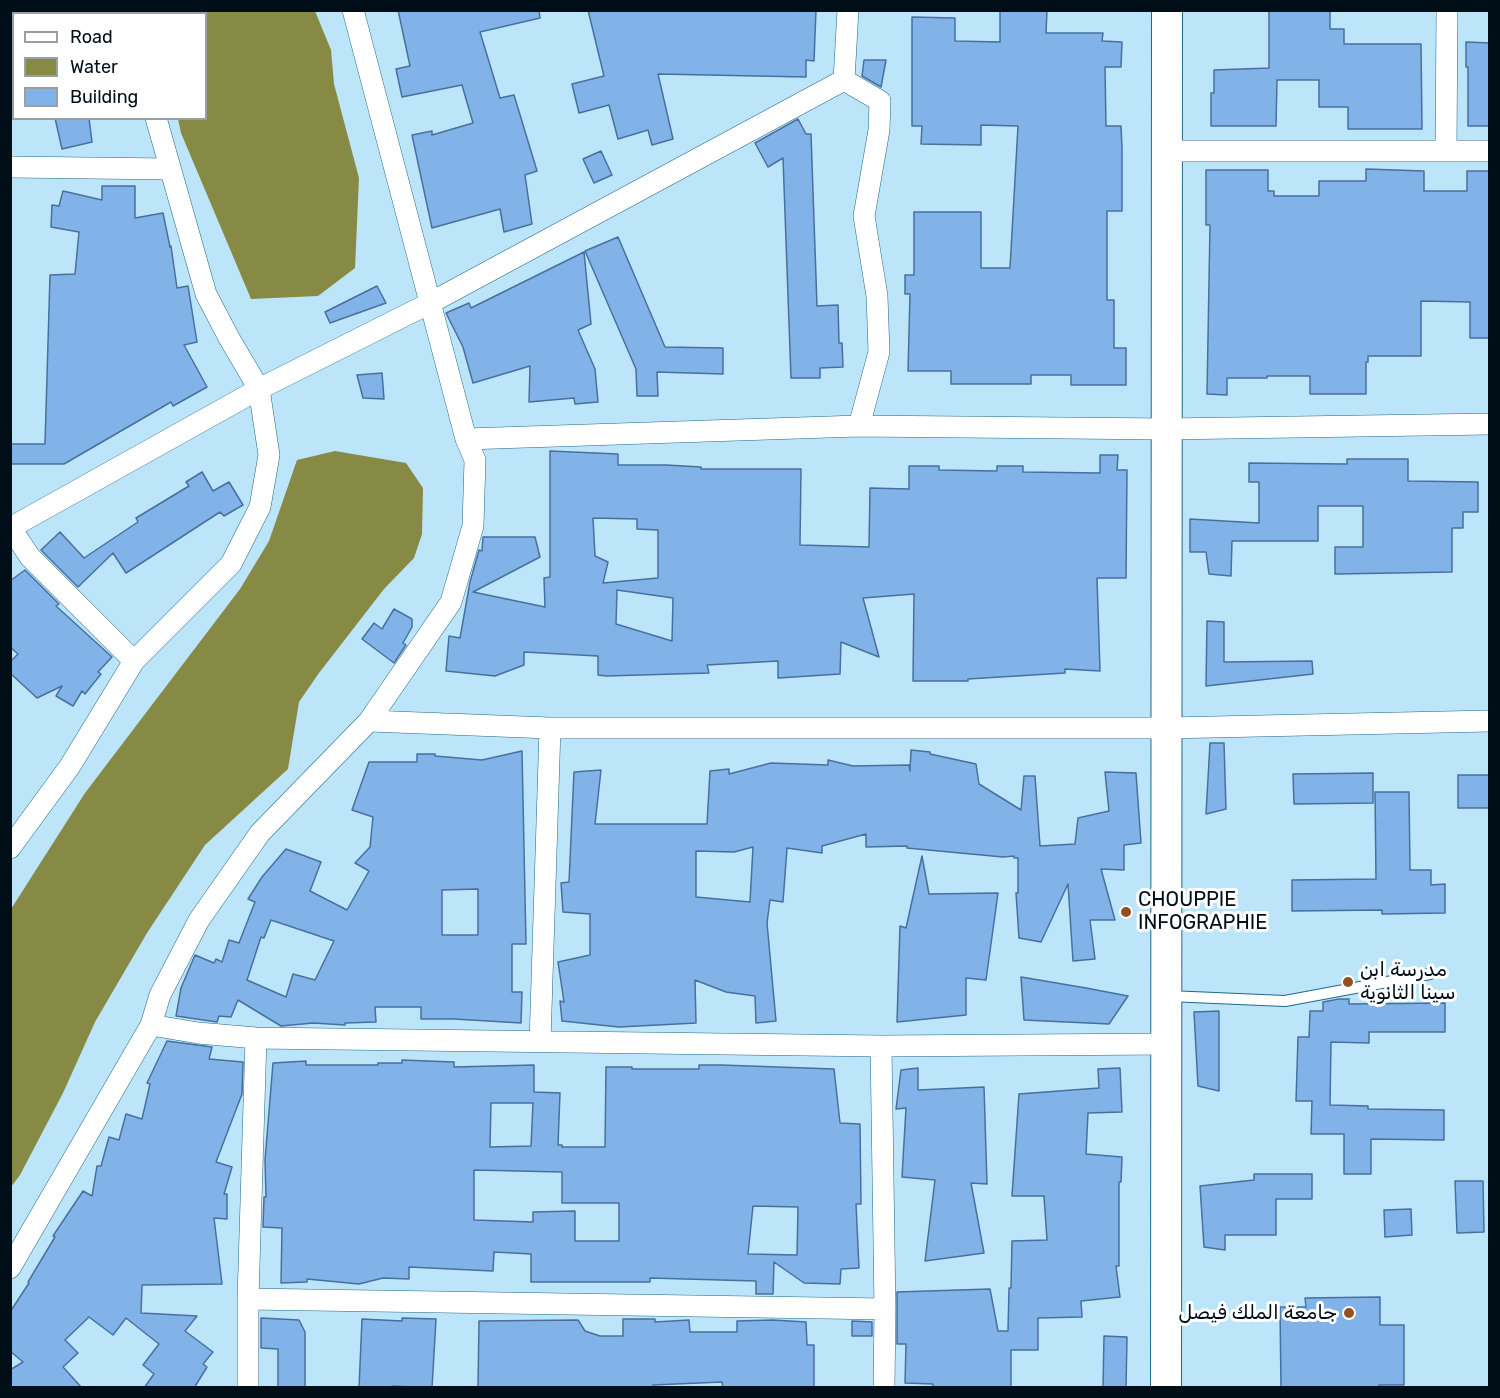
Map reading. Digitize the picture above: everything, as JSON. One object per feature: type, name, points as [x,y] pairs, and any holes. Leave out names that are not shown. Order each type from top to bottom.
[{"type":"street","points":[[10,1268],[151,1025],[160,995],[199,920],[260,833],[369,721],[451,602],[473,526],[475,460],[466,439],[353,10]]},
{"type":"street","points":[[844,80],[848,10]]},
{"type":"street","points":[[1166,1388],[1167,10]]},
{"type":"street","points":[[1446,10],[1446,151]]},
{"type":"street","points":[[134,661],[30,557],[11,528],[259,389],[430,303],[844,80]]},
{"type":"street","points":[[844,80],[879,101],[879,130],[864,216],[877,296],[879,352],[859,426]]},
{"type":"street","points":[[10,848],[70,766],[134,661],[231,564],[260,507],[269,455],[259,389],[229,338],[207,294],[157,120]]},
{"type":"street","points":[[1167,151],[1490,151]]},
{"type":"street","points":[[10,167],[169,169]]},
{"type":"street","points":[[466,439],[859,426],[1167,429],[1490,424]]},
{"type":"street","points":[[369,721],[550,728],[1167,728],[1490,721]]},
{"type":"street","points":[[540,1042],[550,728]]},
{"type":"street","points":[[151,1025],[198,1033],[256,1038],[881,1046],[1167,1044]]},
{"type":"street","points":[[248,1388],[248,1299],[256,1038]]},
{"type":"street","points":[[881,1046],[884,1388]]},
{"type":"street","points":[[248,1299],[885,1309]]},
{"type":"lane","points":[[1167,996],[1285,1001],[1430,974]]},
{"type":"water","points":[[315,11],[331,50],[334,84],[359,178],[355,268],[318,296],[251,299],[181,133],[178,120],[207,120],[207,12],[163,12]]},
{"type":"water","points":[[335,451],[406,463],[423,488],[422,534],[414,558],[384,589],[299,702],[288,769],[205,845],[147,933],[95,1022],[63,1093],[20,1175],[11,1187],[11,909],[85,793],[240,589],[269,541],[297,460]]},
{"type":"building","points":[[398,10],[539,10],[540,18],[480,32],[500,98],[514,95],[537,171],[525,175],[532,224],[504,232],[500,209],[432,228],[412,135],[432,131],[432,135],[473,123],[462,85],[402,97],[396,69],[410,66]]},
{"type":"building","points":[[588,10],[816,10],[814,61],[806,60],[806,77],[658,74],[673,139],[652,145],[648,130],[618,139],[609,105],[579,113],[572,84],[604,76]]},
{"type":"building","points":[[1000,10],[1047,10],[1046,33],[1103,33],[1102,41],[1122,42],[1121,67],[1105,67],[1106,126],[1121,126],[1122,148],[1122,211],[1107,211],[1107,300],[1114,300],[1114,348],[1126,348],[1126,385],[1071,385],[1071,375],[1031,375],[1031,384],[951,384],[951,371],[908,371],[910,294],[905,294],[905,275],[914,275],[914,212],[981,212],[981,268],[1010,268],[1018,126],[981,125],[981,145],[921,144],[922,126],[912,126],[912,17],[955,18],[955,41],[1000,42]]},
{"type":"building","points":[[1269,10],[1330,10],[1330,29],[1344,29],[1344,44],[1421,44],[1422,129],[1348,129],[1348,107],[1319,107],[1319,80],[1277,80],[1276,126],[1211,126],[1214,70],[1269,68]]},
{"type":"building","points":[[1466,42],[1490,43],[1490,126],[1468,126]]},
{"type":"building","points":[[864,60],[886,60],[881,87],[862,76]]},
{"type":"building","points":[[798,119],[806,134],[811,134],[817,306],[838,305],[839,343],[842,343],[843,367],[820,368],[820,378],[791,378],[783,158],[768,167],[755,143]]},
{"type":"building","points":[[55,120],[89,120],[92,142],[62,149]]},
{"type":"building","points":[[601,151],[612,175],[594,183],[583,159]]},
{"type":"building","points":[[1366,169],[1424,171],[1424,191],[1467,191],[1467,171],[1490,171],[1490,338],[1470,338],[1470,302],[1421,301],[1421,356],[1368,356],[1366,394],[1310,394],[1310,376],[1267,376],[1267,378],[1227,378],[1227,395],[1207,394],[1210,225],[1206,225],[1206,170],[1268,170],[1268,191],[1274,191],[1274,196],[1319,196],[1319,181],[1366,181]]},
{"type":"building","points":[[102,186],[135,186],[135,218],[163,213],[171,246],[177,288],[188,286],[197,342],[184,345],[207,387],[173,406],[171,402],[64,464],[10,464],[10,444],[45,444],[50,275],[75,274],[79,232],[51,227],[52,205],[59,206],[63,191],[102,200]]},
{"type":"building","points":[[618,237],[665,347],[723,348],[723,374],[657,372],[658,396],[637,396],[636,369],[585,251]]},
{"type":"building","points":[[584,252],[591,324],[578,330],[595,369],[598,402],[575,404],[574,398],[529,402],[530,366],[473,383],[463,347],[446,313],[469,303],[471,308]]},
{"type":"building","points":[[377,286],[386,303],[330,323],[325,312]]},
{"type":"building","points":[[382,373],[384,399],[363,398],[357,375]]},
{"type":"building","points":[[550,451],[618,454],[618,465],[666,465],[701,467],[701,469],[801,469],[800,545],[869,547],[870,488],[909,489],[909,466],[939,466],[939,470],[997,471],[997,466],[1023,466],[1023,472],[1100,473],[1100,455],[1118,455],[1117,470],[1127,470],[1126,578],[1097,578],[1100,671],[1065,669],[1065,673],[968,679],[968,681],[913,681],[914,594],[863,598],[879,657],[841,642],[840,674],[778,678],[778,661],[707,665],[709,673],[606,676],[598,675],[598,656],[524,652],[524,665],[495,676],[446,671],[449,636],[460,638],[470,582],[479,550],[482,551],[483,537],[535,537],[540,557],[473,592],[545,607],[544,578],[550,577]],"holes":[[[593,518],[637,519],[637,529],[658,530],[658,578],[603,583],[608,562],[595,556]],[[617,590],[673,598],[672,641],[616,624]]]},
{"type":"building","points":[[1347,459],[1408,459],[1408,481],[1478,482],[1478,512],[1463,512],[1463,528],[1452,528],[1452,572],[1335,574],[1335,547],[1363,547],[1363,506],[1318,506],[1318,541],[1232,541],[1231,576],[1209,574],[1206,552],[1190,552],[1190,519],[1259,523],[1259,482],[1249,482],[1249,463],[1347,464]]},
{"type":"building","points":[[202,472],[213,491],[229,482],[243,505],[224,516],[220,512],[126,573],[113,553],[78,587],[41,550],[60,532],[84,558],[138,522],[136,518],[189,486],[186,482]]},
{"type":"building","points":[[25,570],[59,604],[56,606],[112,657],[98,672],[101,674],[85,694],[82,691],[73,706],[56,696],[62,686],[37,698],[10,673],[10,662],[18,654],[10,647],[10,581]]},
{"type":"building","points":[[394,609],[412,619],[412,627],[403,643],[406,645],[394,663],[362,639],[374,623],[382,629]]},
{"type":"building","points":[[1207,621],[1224,622],[1224,662],[1312,661],[1313,674],[1206,686]]},
{"type":"building","points":[[1210,743],[1224,743],[1226,809],[1206,814]]},
{"type":"building","points":[[911,750],[930,752],[930,754],[976,764],[979,784],[1021,810],[1024,776],[1035,776],[1040,846],[1075,844],[1078,818],[1109,811],[1105,772],[1136,773],[1141,843],[1124,845],[1124,870],[1101,869],[1115,920],[1090,920],[1095,959],[1073,961],[1068,884],[1041,942],[1019,938],[1016,893],[1018,893],[1018,858],[907,848],[907,846],[866,847],[866,834],[822,846],[822,853],[787,848],[783,902],[770,900],[767,923],[776,1021],[756,1023],[755,996],[726,992],[695,980],[696,1023],[619,1027],[562,1021],[560,1001],[564,1002],[558,962],[590,955],[590,914],[563,912],[561,883],[569,882],[574,772],[601,770],[595,824],[707,824],[710,771],[729,769],[729,774],[771,763],[828,765],[828,760],[853,766],[909,765],[910,771]],"holes":[[[753,847],[750,902],[696,897],[696,851],[734,852]]]},
{"type":"building","points":[[522,751],[526,944],[512,944],[512,992],[522,992],[521,1023],[421,1019],[421,1007],[375,1007],[376,1022],[281,1026],[238,1000],[231,1017],[219,1016],[217,1022],[176,1016],[181,988],[195,955],[214,963],[216,959],[222,962],[229,940],[239,943],[255,902],[248,899],[262,877],[286,849],[321,862],[310,891],[347,910],[369,871],[355,863],[370,847],[373,817],[352,810],[369,762],[417,762],[417,754],[482,760]],"holes":[[[478,889],[478,935],[442,935],[442,890]],[[271,920],[334,941],[315,980],[293,974],[286,997],[247,980],[261,937],[264,938]]]},
{"type":"building","points":[[1373,773],[1373,803],[1294,804],[1293,774]]},
{"type":"building","points":[[1458,775],[1490,775],[1490,808],[1458,808]]},
{"type":"building","points":[[1375,792],[1409,792],[1410,870],[1431,870],[1431,885],[1445,884],[1445,913],[1382,914],[1382,910],[1292,911],[1292,880],[1376,879]]},
{"type":"building","points":[[922,856],[929,894],[998,893],[986,980],[966,978],[966,1015],[897,1022],[900,926],[906,928]]},
{"type":"building","points":[[1021,977],[1128,996],[1109,1024],[1024,1020]]},
{"type":"building","points":[[1349,999],[1349,1004],[1445,1003],[1445,1032],[1369,1032],[1369,1043],[1331,1042],[1330,1105],[1368,1106],[1368,1109],[1444,1110],[1444,1140],[1371,1139],[1371,1174],[1344,1174],[1344,1134],[1311,1134],[1312,1101],[1296,1101],[1298,1037],[1309,1037],[1310,1011],[1323,1011],[1323,1002]]},
{"type":"building","points":[[1219,1011],[1219,1091],[1198,1086],[1194,1012]]},
{"type":"building","points":[[167,1041],[212,1047],[209,1059],[243,1062],[242,1094],[216,1162],[232,1167],[224,1194],[227,1194],[227,1219],[214,1218],[222,1284],[142,1285],[141,1313],[197,1316],[185,1331],[213,1352],[203,1364],[207,1367],[194,1388],[144,1388],[154,1374],[143,1365],[159,1344],[126,1318],[113,1335],[89,1317],[65,1340],[78,1353],[63,1367],[82,1388],[10,1388],[10,1370],[23,1362],[10,1351],[10,1312],[29,1283],[55,1237],[53,1236],[83,1191],[92,1196],[97,1166],[101,1166],[109,1137],[119,1140],[126,1114],[142,1119],[150,1084],[147,1083]]},
{"type":"building","points":[[402,1060],[454,1062],[454,1067],[534,1065],[534,1092],[560,1093],[558,1145],[562,1147],[605,1147],[606,1067],[699,1069],[699,1065],[721,1065],[834,1069],[840,1123],[860,1124],[861,1204],[856,1204],[859,1268],[841,1269],[840,1284],[804,1283],[774,1262],[773,1294],[756,1294],[756,1281],[650,1278],[650,1282],[531,1282],[531,1254],[494,1252],[493,1271],[409,1267],[409,1279],[383,1278],[359,1284],[307,1279],[307,1282],[281,1283],[282,1228],[263,1227],[264,1197],[266,1197],[265,1160],[273,1063],[306,1061],[306,1065],[378,1065],[378,1063],[402,1063]],"holes":[[[491,1103],[533,1103],[531,1146],[490,1147]],[[474,1170],[562,1172],[562,1203],[619,1203],[619,1241],[575,1241],[575,1211],[533,1212],[533,1222],[474,1220]],[[753,1206],[798,1207],[797,1255],[748,1254]]]},
{"type":"building","points":[[918,1068],[918,1090],[984,1087],[987,1184],[971,1183],[984,1253],[925,1261],[935,1180],[902,1177],[906,1108],[896,1109],[901,1070]]},
{"type":"building","points":[[1120,1068],[1122,1112],[1088,1113],[1086,1154],[1122,1157],[1121,1182],[1119,1182],[1119,1266],[1116,1266],[1120,1297],[1081,1301],[1082,1317],[1038,1318],[1038,1350],[1011,1350],[1011,1388],[933,1388],[933,1384],[905,1383],[906,1344],[897,1344],[897,1292],[990,1289],[998,1331],[1008,1331],[1012,1241],[1047,1240],[1044,1196],[1012,1196],[1019,1094],[1099,1088],[1098,1069]]},
{"type":"building","points":[[1254,1174],[1312,1174],[1312,1199],[1276,1199],[1276,1235],[1225,1235],[1225,1250],[1204,1247],[1200,1186],[1254,1180]]},
{"type":"building","points":[[1455,1181],[1483,1181],[1484,1232],[1457,1233]]},
{"type":"building","points":[[1411,1209],[1412,1235],[1385,1237],[1384,1210]]},
{"type":"building","points":[[1380,1297],[1380,1325],[1404,1325],[1404,1385],[1379,1385],[1379,1388],[1281,1388],[1280,1307],[1306,1307],[1305,1298]]},
{"type":"building","points":[[261,1318],[299,1320],[305,1332],[305,1388],[278,1388],[278,1349],[261,1348]]},
{"type":"building","points":[[402,1318],[436,1319],[432,1388],[392,1386],[392,1388],[359,1388],[362,1319],[402,1321]]},
{"type":"building","points":[[623,1319],[655,1319],[655,1322],[689,1320],[690,1332],[737,1332],[737,1321],[806,1322],[807,1345],[814,1345],[814,1388],[723,1388],[722,1382],[653,1385],[653,1388],[478,1388],[479,1321],[578,1320],[585,1331],[600,1336],[623,1336]]},
{"type":"building","points":[[852,1321],[872,1322],[872,1336],[852,1336]]},
{"type":"building","points":[[1104,1336],[1127,1337],[1126,1388],[1103,1388]]},
{"type":"place","name":"CHOUPPIE INFOGRAPHIE","points":[[1126,912]]},
{"type":"place","name":"مدرسة ابن سينا الثانوية","points":[[1348,982]]},
{"type":"place","name":"جامعة الملك فيصل","points":[[1349,1313]]}]
